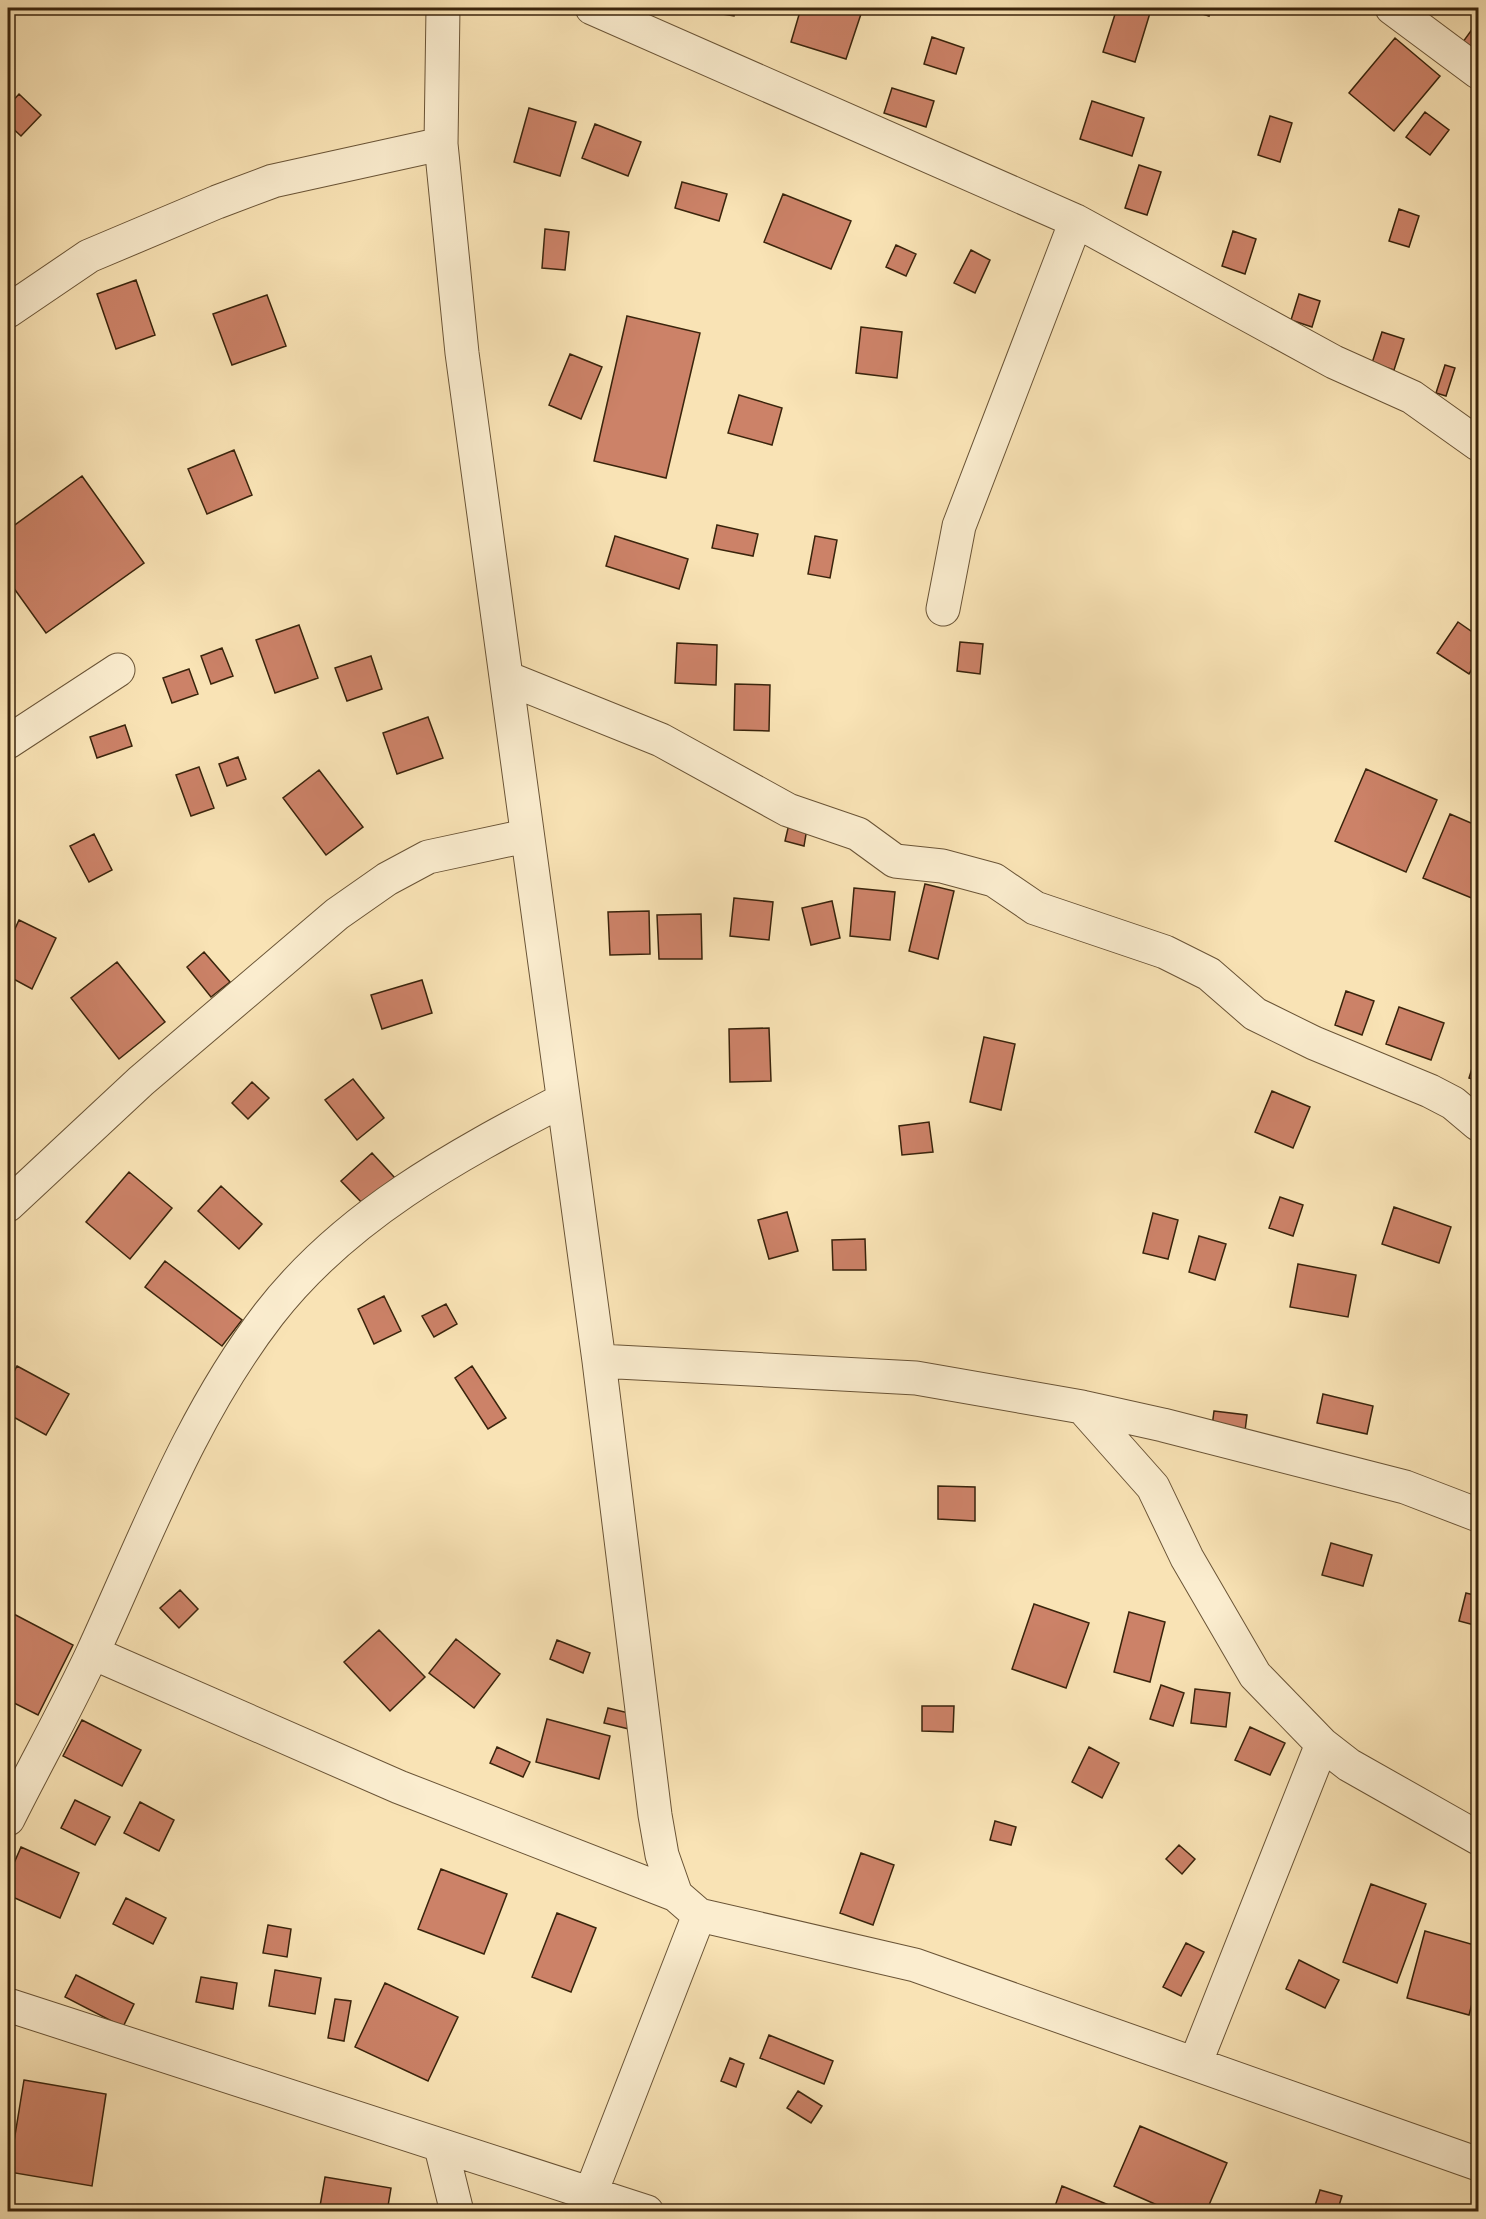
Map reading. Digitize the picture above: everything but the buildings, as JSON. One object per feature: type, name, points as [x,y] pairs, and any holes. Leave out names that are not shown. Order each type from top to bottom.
[{"type":"street","points":[[443,8],[441,144],[462,352],[599,1361],[655,1815],[662,1855],[688,1905],[590,2195]]},
{"type":"street","points":[[592,8],[1076,221],[1334,362],[1412,397],[1479,444]]},
{"type":"street","points":[[1392,8],[1479,72]]},
{"type":"street","points":[[8,311],[89,256],[228,198],[273,181],[441,144]]},
{"type":"street","points":[[943,609],[959,526],[1076,221]]},
{"type":"street","points":[[8,742],[118,670]]},
{"type":"street","points":[[507,678],[662,740],[788,810],[858,834],[895,861],[942,866],[994,880],[1035,908],[1165,952],[1209,974],[1255,1014],[1314,1043],[1430,1091],[1453,1103],[1479,1124]]},
{"type":"street","points":[[8,1205],[141,1081],[337,914],[387,879],[428,857],[526,836]]},
{"type":"street","points":[[8,1819],[93,1653],[180,1462],[230,1371],[269,1313],[319,1260],[388,1200],[467,1150],[562,1100]]},
{"type":"street","points":[[599,1361],[916,1378],[1083,1407],[1163,1425],[1404,1487],[1479,1515]]},
{"type":"street","points":[[1083,1407],[1153,1487],[1187,1558],[1255,1675],[1322,1744],[1350,1765],[1479,1838]]},
{"type":"street","points":[[93,1653],[399,1787],[688,1905],[915,1965],[1479,2164]]},
{"type":"street","points":[[1195,2064],[1322,1744]]},
{"type":"street","points":[[8,2005],[590,2195],[647,2211]]},
{"type":"street","points":[[441,2146],[457,2211]]}]
